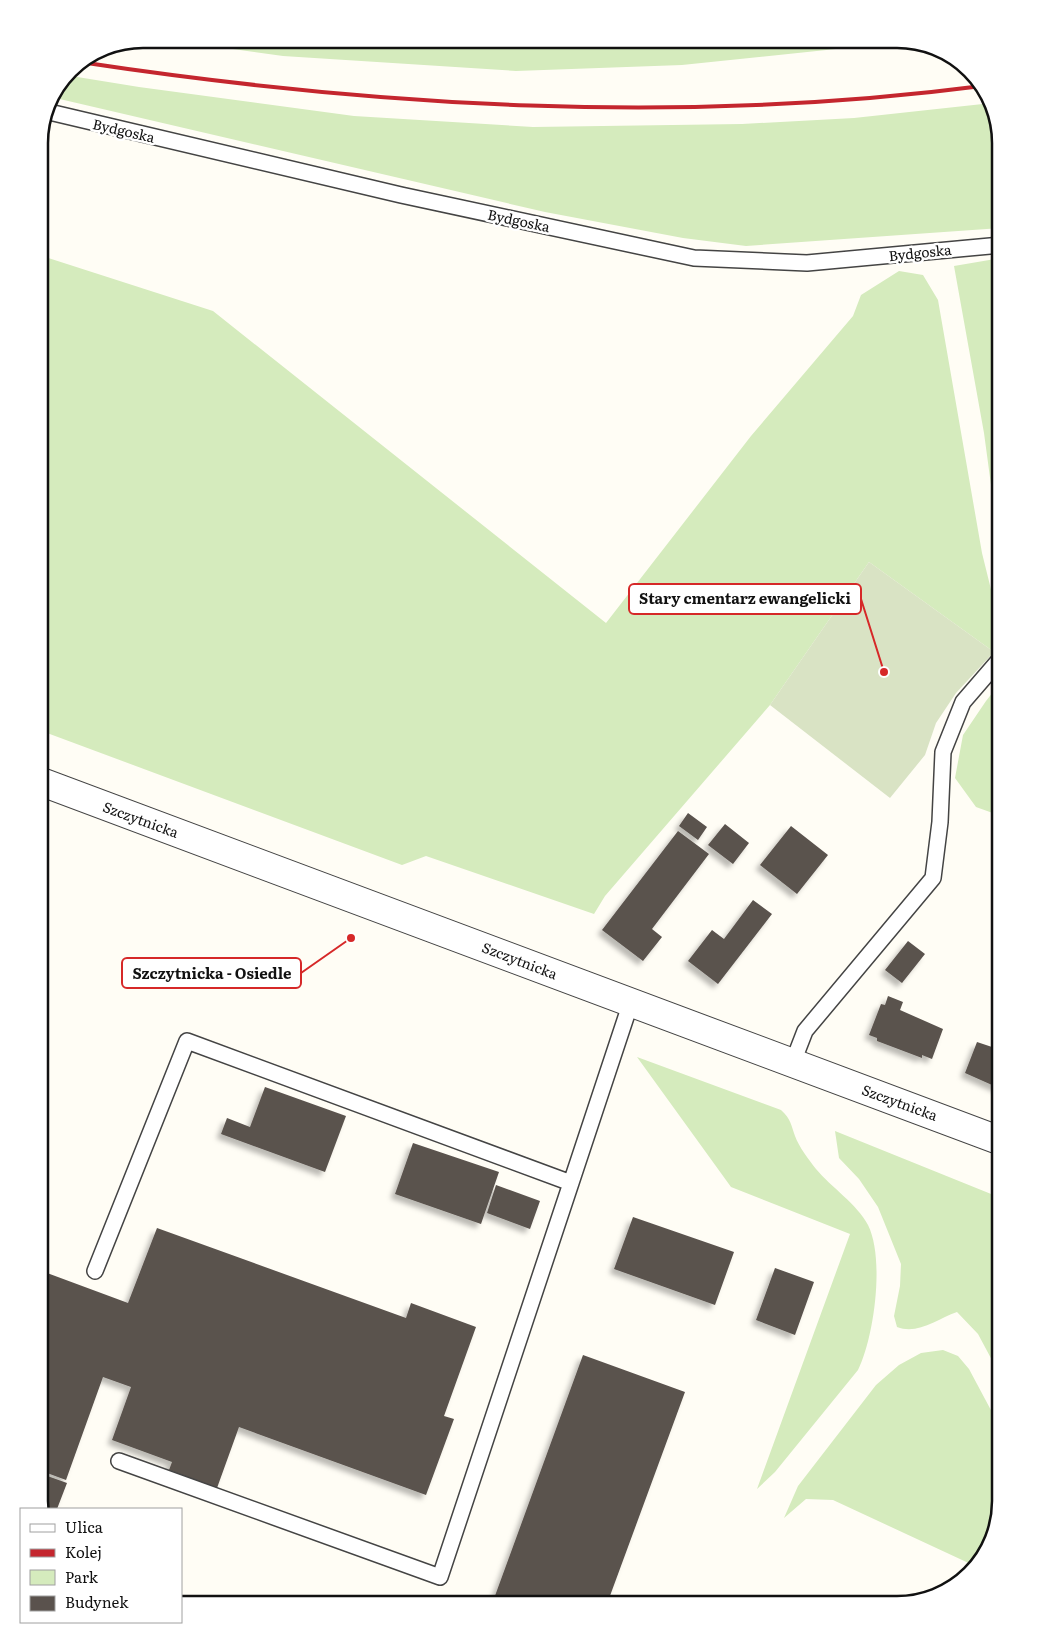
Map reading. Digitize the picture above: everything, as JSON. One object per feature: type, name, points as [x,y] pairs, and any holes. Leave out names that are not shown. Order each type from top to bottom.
[{"type":"street","name":"Szczytnicka","points":[[48,784],[992,1138]]},
{"type":"lane","name":"Bydgoska","points":[[53,113],[400,195],[694,258],[807,263],[992,245]]},
{"type":"lane","points":[[794,1062],[805,1031],[932,878],[940,822],[943,752],[963,702],[992,668]]},
{"type":"lane","points":[[119,1462],[440,1577],[632,1002]]},
{"type":"lane","points":[[95,1271],[187,1041],[571,1183]]},
{"type":"green space","points":[[226,48],[845,48],[682,65],[516,71],[283,56]]},
{"type":"green space","points":[[74,76],[354,116],[533,127],[742,124],[854,118],[984,104],[992,130],[992,229],[746,246],[683,238],[545,212],[58,99],[63,89]]},
{"type":"green space","points":[[48,258],[213,311],[606,623],[751,436],[853,316],[861,295],[899,271],[923,275],[938,300],[982,553],[992,594],[992,651],[869,562],[770,705],[605,896],[594,914],[426,856],[402,865],[48,733]]},
{"type":"green space","points":[[992,260],[992,492],[984,433],[954,266]]},
{"type":"green space","points":[[869,562],[992,651],[992,654],[956,693],[936,723],[925,755],[890,798],[770,705]]},
{"type":"green space","points":[[992,693],[992,813],[976,807],[955,778],[963,735]]},
{"type":"green space","points":[[637,1057],[781,1110],[789,1119],[797,1140],[807,1158],[822,1176],[863,1217],[873,1240],[877,1277],[873,1319],[864,1356],[858,1370],[775,1472],[757,1489],[850,1234],[731,1187]]},
{"type":"green space","points":[[835,1131],[992,1194],[992,1360],[978,1334],[957,1312],[920,1328],[905,1329],[897,1327],[894,1316],[900,1286],[901,1264],[878,1207],[859,1179],[839,1158]]},
{"type":"green space","points":[[943,1350],[958,1356],[969,1369],[992,1412],[992,1513],[983,1543],[969,1563],[833,1500],[806,1499],[784,1518],[798,1486],[876,1385],[899,1365],[921,1353]]},
{"type":"building","points":[[688,813],[707,827],[698,840],[679,826]]},
{"type":"building","points":[[725,824],[749,843],[733,864],[708,845]]},
{"type":"building","points":[[791,826],[828,855],[797,894],[760,865]]},
{"type":"building","points":[[678,831],[709,854],[652,929],[662,937],[643,961],[602,930]]},
{"type":"building","points":[[753,900],[772,914],[718,984],[688,961],[712,930],[724,939]]},
{"type":"building","points":[[908,941],[925,954],[902,983],[885,970]]},
{"type":"building","points":[[888,996],[903,1002],[900,1010],[943,1029],[932,1059],[922,1055],[922,1058],[877,1041],[877,1038],[869,1035],[881,1004],[885,1005]]},
{"type":"building","points":[[977,1042],[992,1047],[992,1085],[965,1073]]},
{"type":"building","points":[[265,1087],[346,1116],[325,1172],[221,1134],[227,1118],[250,1127]]},
{"type":"building","points":[[413,1143],[499,1172],[481,1224],[395,1194]]},
{"type":"building","points":[[496,1185],[540,1201],[530,1229],[487,1213]]},
{"type":"building","points":[[633,1217],[734,1252],[715,1305],[614,1269]]},
{"type":"building","points":[[157,1228],[406,1318],[411,1303],[476,1327],[444,1416],[454,1419],[426,1495],[239,1427],[217,1488],[169,1470],[172,1462],[112,1440],[131,1387],[103,1377],[66,1480],[48,1473],[48,1273],[128,1303]]},
{"type":"building","points":[[775,1268],[814,1282],[795,1335],[756,1320]]},
{"type":"building","points":[[583,1355],[685,1392],[610,1596],[495,1595]]},
{"type":"building","points":[[48,1476],[67,1483],[57,1508],[48,1508]]},
{"type":"railway","points":[[89,63],[192,78],[304,90],[417,100],[530,105],[643,107],[756,105],[869,98],[975,87]]},
{"type":"place","name":"Stary cmentarz ewangelicki","points":[[884,672]]},
{"type":"place","name":"Szczytnicka - Osiedle","points":[[351,938]]}]
